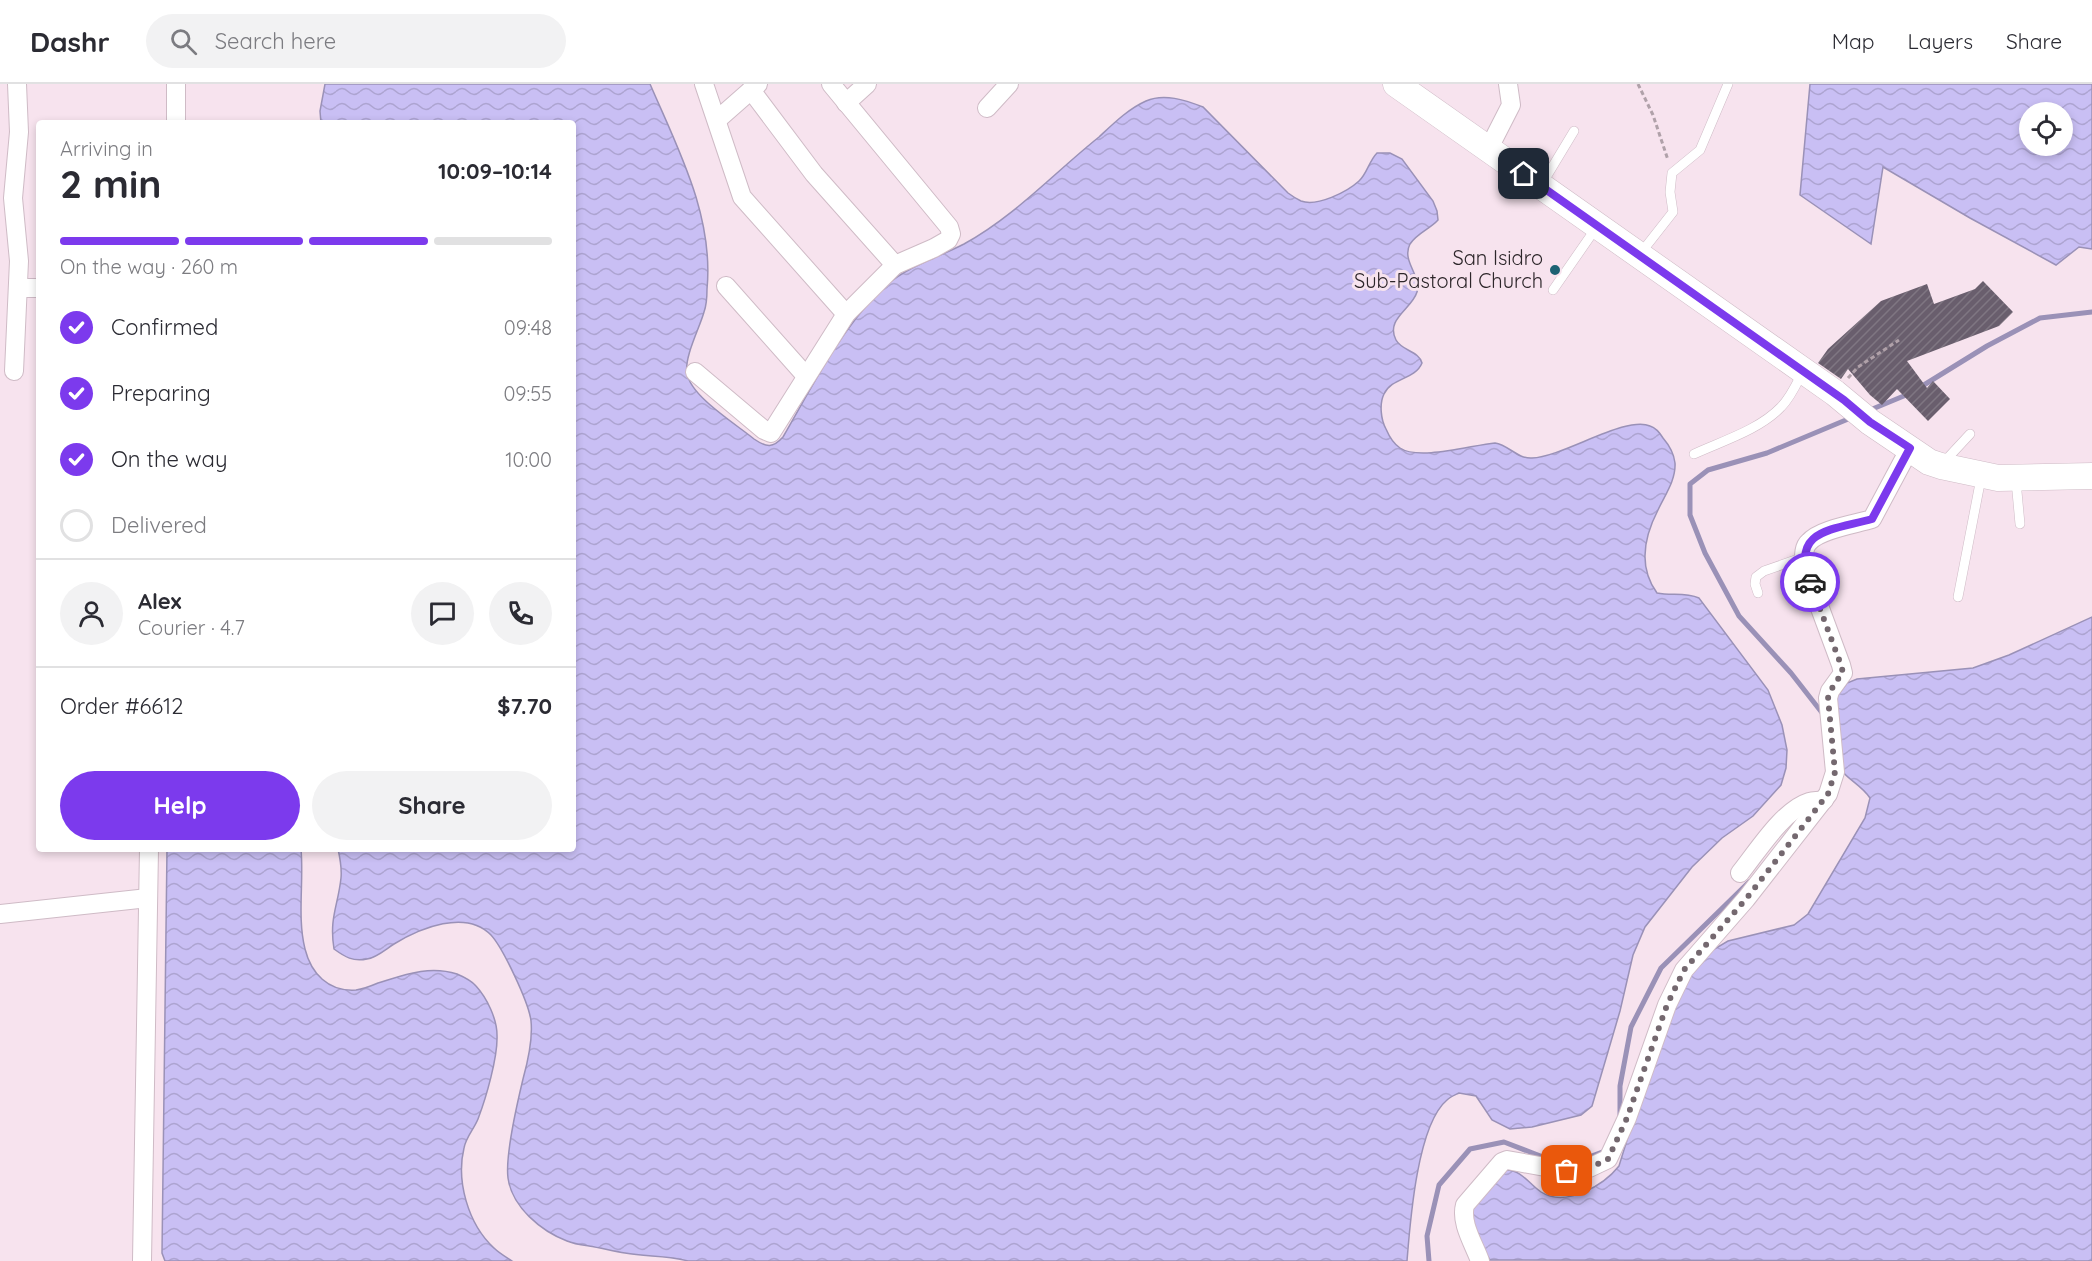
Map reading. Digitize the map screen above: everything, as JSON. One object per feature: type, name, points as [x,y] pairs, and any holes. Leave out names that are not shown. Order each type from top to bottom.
[{"type":"main road","points":[[1396,84],[1929,462],[1981,475],[2016,478],[2092,476]]},
{"type":"street","points":[[14,371],[19,261],[13,198],[19,132],[17,84]]},
{"type":"street","points":[[176,120],[177,84]]},
{"type":"street","points":[[704,84],[742,197],[846,314]]},
{"type":"street","points":[[695,372],[764,430],[771,433],[846,314],[895,265],[934,248],[948,240],[951,234],[949,227],[831,84]]},
{"type":"street","points":[[846,103],[867,84]]},
{"type":"street","points":[[987,108],[1009,84]]},
{"type":"street","points":[[1488,150],[1510,105],[1508,84]]},
{"type":"street","points":[[717,120],[755,87],[814,174],[895,265]]},
{"type":"street","points":[[726,286],[806,376]]},
{"type":"street","points":[[18,288],[36,288]]},
{"type":"street","points":[[1740,873],[1784,819],[1797,808],[1817,801],[1828,794],[1835,772],[1828,698],[1834,684],[1843,673],[1804,565],[1808,542],[1823,532],[1872,519],[1910,448]]},
{"type":"street","points":[[1480,1261],[1465,1223],[1463,1213],[1465,1205],[1502,1162],[1507,1160],[1567,1171],[1589,1168],[1608,1159],[1627,1118],[1667,1005],[1684,970],[1746,899],[1817,801]]},
{"type":"street","points":[[142,1261],[149,852]]},
{"type":"street","points":[[0,914],[148,898]]},
{"type":"lane","points":[[1639,255],[1673,212],[1670,192],[1672,173],[1700,150],[1728,84]]},
{"type":"lane","points":[[1541,186],[1574,131]]},
{"type":"lane","points":[[1553,290],[1598,226]]},
{"type":"lane","points":[[1694,454],[1756,425],[1781,407],[1796,387],[1803,371]]},
{"type":"lane","points":[[1941,466],[1970,434]]},
{"type":"lane","points":[[1958,597],[1981,475]]},
{"type":"lane","points":[[2016,478],[2020,524]]},
{"type":"lane","points":[[1758,593],[1755,584],[1756,577],[1764,571],[1804,557]]},
{"type":"path","points":[[1638,84],[1653,115],[1672,173]]},
{"type":"path","points":[[1839,397],[1858,367],[1899,340]]},
{"type":"water","points":[[325,84],[650,84],[692,184],[705,235],[708,262],[706,303],[690,351],[687,373],[696,391],[715,409],[754,439],[770,445],[783,437],[838,343],[887,284],[908,270],[964,244],[1000,221],[1121,117],[1146,101],[1167,98],[1203,107],[1288,193],[1301,201],[1315,202],[1347,190],[1362,178],[1377,153],[1390,153],[1402,159],[1433,201],[1438,220],[1413,240],[1408,250],[1417,280],[1417,292],[1396,320],[1394,333],[1399,344],[1418,356],[1422,363],[1419,369],[1392,384],[1384,394],[1381,407],[1382,417],[1392,440],[1400,448],[1420,453],[1495,443],[1522,456],[1532,458],[1560,451],[1626,426],[1639,424],[1654,428],[1674,456],[1675,469],[1672,481],[1649,531],[1645,562],[1651,583],[1657,593],[1699,598],[1768,690],[1782,725],[1787,750],[1786,768],[1781,785],[1753,816],[1722,838],[1692,867],[1645,927],[1633,955],[1620,1011],[1592,1106],[1581,1115],[1532,1127],[1510,1129],[1492,1120],[1476,1096],[1459,1093],[1448,1099],[1437,1113],[1422,1152],[1413,1200],[1407,1261],[688,1261],[575,1244],[557,1237],[529,1217],[515,1199],[511,1189],[508,1178],[508,1156],[530,1050],[531,1021],[521,989],[496,942],[481,927],[456,922],[430,927],[405,938],[374,957],[357,960],[334,949],[333,929],[341,878],[338,852],[576,852],[576,120],[321,120]]},
{"type":"water","points":[[1810,84],[2092,84],[2092,249],[2079,247],[2056,265],[1883,167],[1871,244],[1800,195]]},
{"type":"water","points":[[2092,617],[2092,1261],[1490,1260],[1478,1239],[1473,1223],[1472,1208],[1478,1197],[1506,1170],[1517,1172],[1541,1192],[1551,1196],[1573,1196],[1604,1180],[1619,1166],[1649,1069],[1681,986],[1711,951],[1728,941],[1794,925],[1808,914],[1865,818],[1870,798],[1841,770],[1835,699],[1847,683],[1857,679],[1973,668],[2009,655]]},
{"type":"water","points":[[167,852],[301,852],[301,925],[308,958],[322,979],[337,988],[359,990],[407,974],[436,970],[447,971],[470,980],[487,1003],[497,1029],[497,1044],[494,1066],[478,1119],[464,1148],[463,1188],[477,1227],[494,1248],[512,1261],[165,1261],[162,1253]]},
{"type":"building","points":[[1983,281],[2013,312],[1999,326],[1907,361],[1927,388],[1933,381],[1950,399],[1928,421],[1897,389],[1882,405],[1870,395],[1848,369],[1841,379],[1818,363],[1828,349],[1881,301],[1927,284],[1934,304],[1975,289]]},
{"type":"waterway","points":[[1919,388],[1987,346],[2040,318],[2092,312]]},
{"type":"waterway","points":[[1870,410],[1911,393]]},
{"type":"waterway","points":[[1823,714],[1791,673],[1739,616],[1705,553],[1690,515],[1690,484],[1708,470],[1767,453],[1853,417]]},
{"type":"waterway","points":[[1620,1116],[1620,1086],[1631,1027],[1661,968],[1749,882]]},
{"type":"waterway","points":[[1429,1261],[1427,1236],[1439,1185],[1470,1149],[1504,1142],[1543,1157],[1581,1160],[1605,1151]]},
{"type":"way so far","points":[[1567,1171],[1589,1168],[1608,1159],[1627,1118],[1667,1005],[1684,970],[1746,899],[1828,794],[1835,772],[1828,698],[1834,684],[1843,673],[1810,582]]},
{"type":"place","name":"San Isidro Sub-Pastoral Church","points":[[1555,270]]},
{"type":"route","points":[[1524,174],[1844,400],[1870,422],[1910,448],[1872,519],[1823,532],[1808,542],[1804,565],[1810,582]]}]
